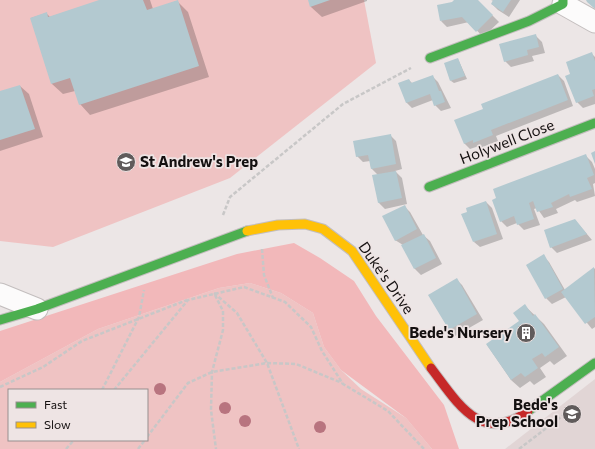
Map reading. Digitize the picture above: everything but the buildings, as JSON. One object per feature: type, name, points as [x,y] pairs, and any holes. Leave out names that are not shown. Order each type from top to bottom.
[{"type":"main road","points":[[430,58],[529,21],[563,2]]},
{"type":"main road","name":"Holywell Close","points":[[429,187],[595,123]]},
{"type":"main road","name":"Duke's Drive","points":[[0,320],[37,309],[240,232],[278,225],[305,224],[323,229],[352,251],[454,400],[463,410],[484,422],[495,424],[508,423],[519,418],[595,363]]},
{"type":"street","points":[[563,2],[595,22]]},
{"type":"street","points":[[0,294],[37,309]]},
{"type":"path","points":[[213,243],[230,197],[343,104],[430,58]]},
{"type":"path","points":[[262,248],[264,275],[274,298]]},
{"type":"path","points":[[0,387],[44,366],[82,341],[139,317],[188,300],[244,287],[285,302],[311,327],[322,351],[344,384]]},
{"type":"path","points":[[214,293],[237,313],[267,363],[299,449]]},
{"type":"path","points":[[214,293],[223,311],[223,330],[212,372],[211,410],[216,449]]},
{"type":"path","points":[[115,389],[188,300]]},
{"type":"path","points":[[103,389],[139,317]]},
{"type":"path","points":[[148,436],[188,382],[212,372],[267,363],[296,364],[344,384],[388,411],[424,449]]},
{"type":"path","points":[[519,449],[576,405]]},
{"type":"path","points":[[66,449],[73,441]]},
{"type":"path","points":[[138,449],[144,441]]},
{"type":"shaded area","name":"St Andrew's Prep","points":[[0,0],[364,0],[376,63],[230,178],[53,247],[0,241]]},
{"type":"shaded area","points":[[294,243],[320,258],[354,281],[376,316],[444,405],[459,449],[432,449],[406,418],[341,370],[324,347],[313,313],[281,293],[250,283],[219,288],[98,329],[0,382],[0,331],[237,254]]},
{"type":"shaded area","points":[[250,283],[281,293],[313,313],[324,347],[341,370],[361,389],[406,418],[432,449],[0,449],[0,382],[98,329],[219,288]]},
{"type":"shaded area","name":"Bede's Prep School","points":[[595,379],[595,449],[505,449]]},
{"type":"traffic: fast","points":[[430,58],[529,21],[563,4],[563,0]]},
{"type":"traffic: fast","points":[[429,187],[595,123]]},
{"type":"traffic: fast","points":[[0,320],[37,309],[247,231]]},
{"type":"traffic: fast","points":[[528,411],[595,363]]},
{"type":"traffic: slow","points":[[247,231],[278,225],[305,224],[323,229],[352,251],[431,368]]},
{"type":"traffic: jam","points":[[431,368],[461,406],[484,422],[497,424],[511,421],[528,411]]},
{"type":"place","name":"St Andrew's Prep","points":[[126,162]]},
{"type":"place","name":"Bede's Nursery","points":[[526,333]]},
{"type":"place","name":"Bede's Prep School","points":[[572,414]]}]
